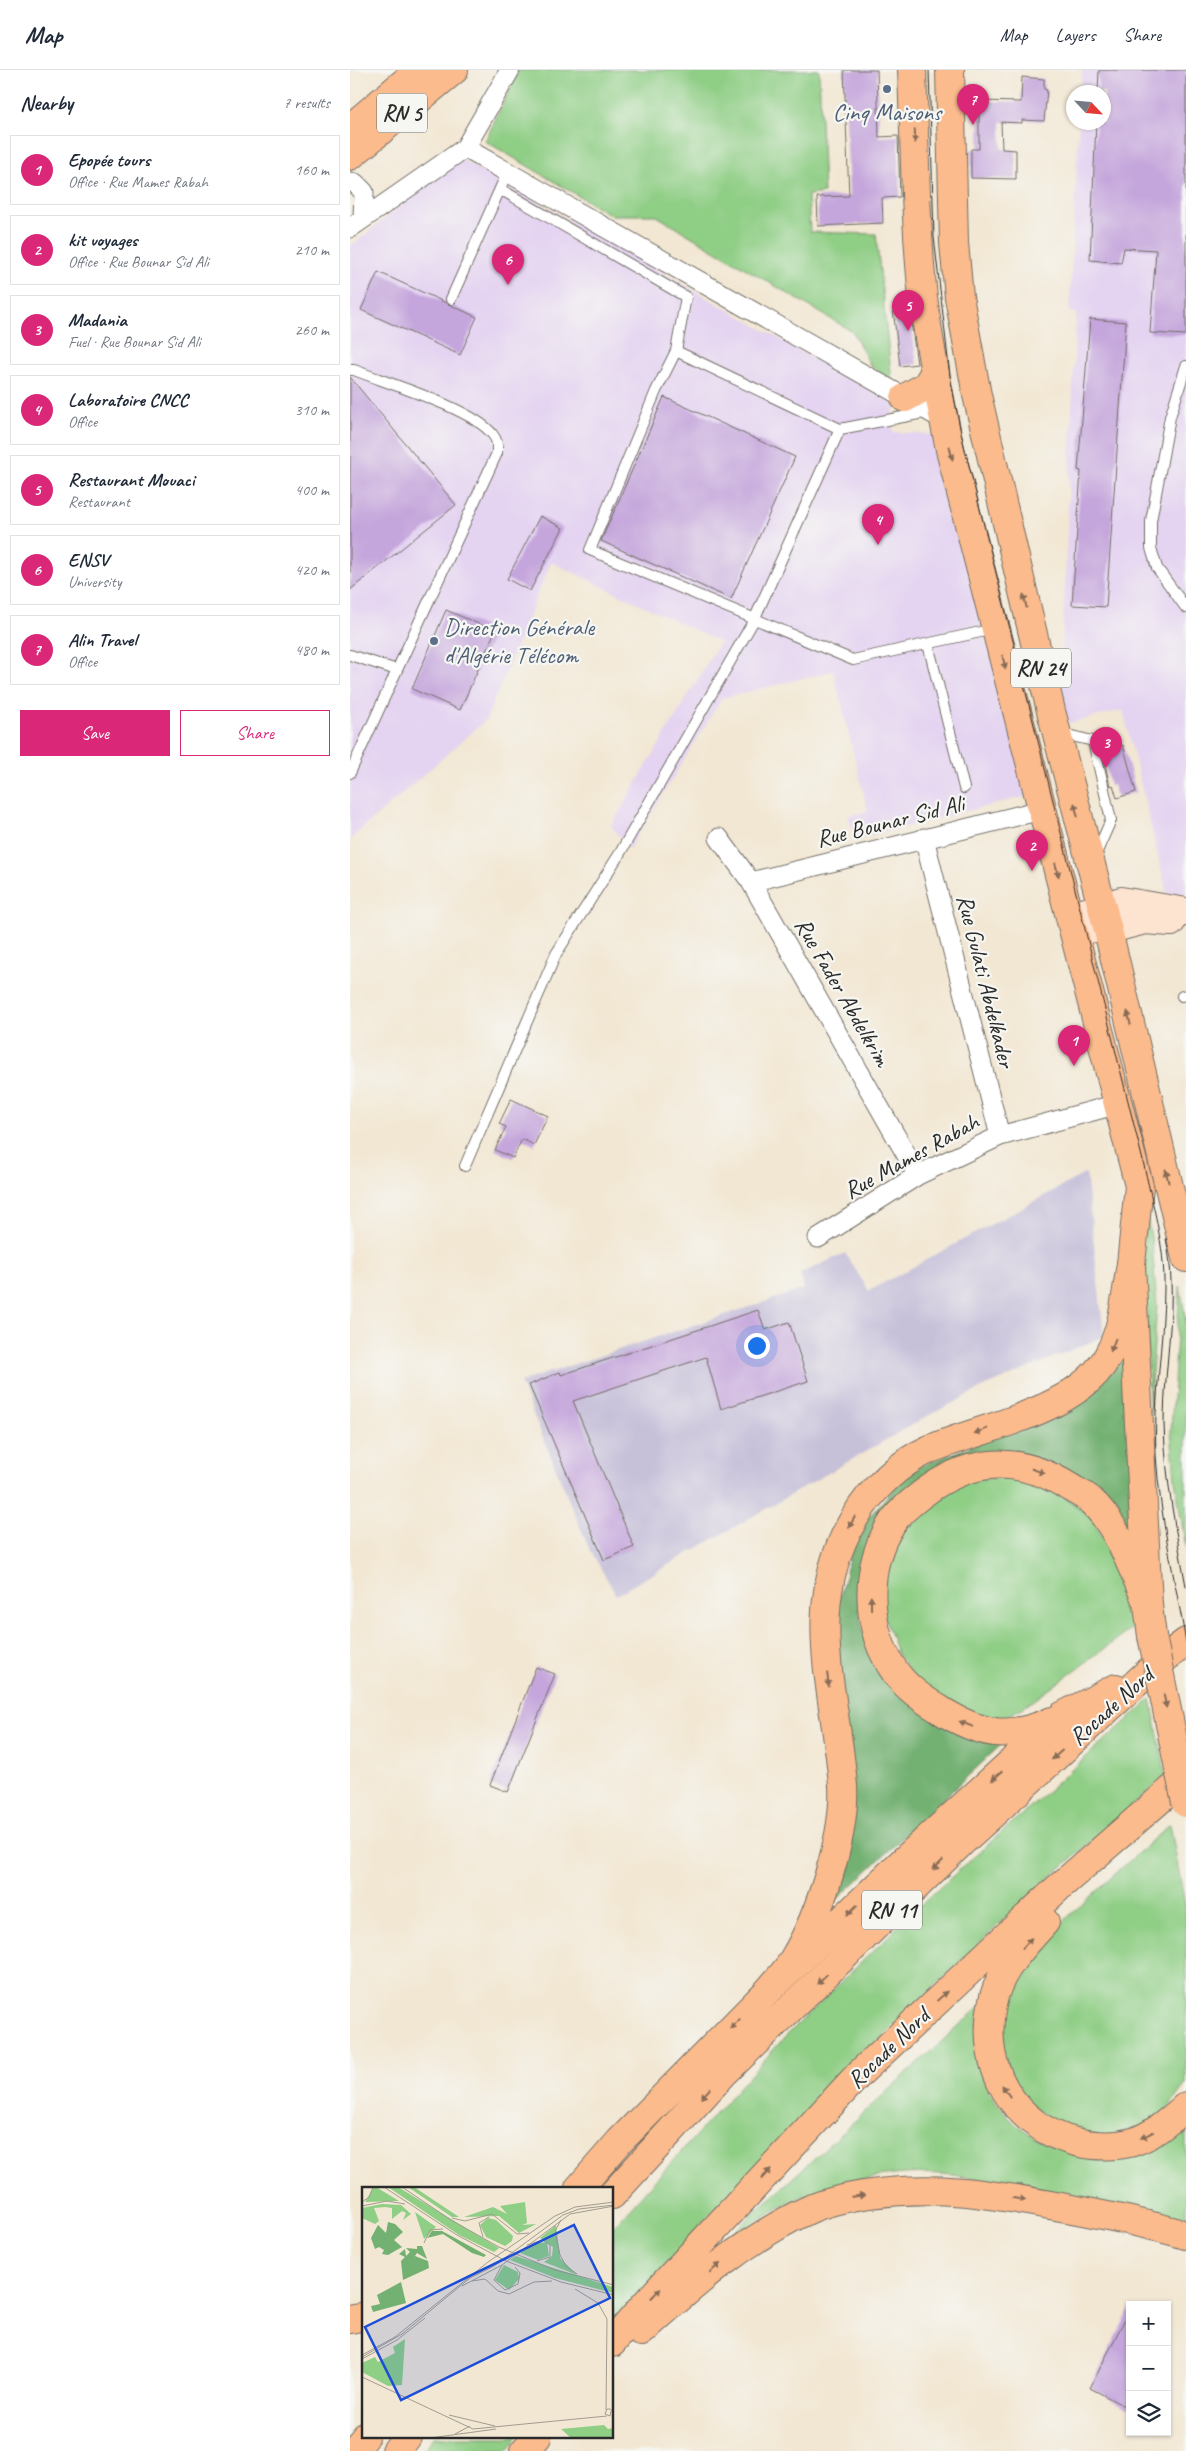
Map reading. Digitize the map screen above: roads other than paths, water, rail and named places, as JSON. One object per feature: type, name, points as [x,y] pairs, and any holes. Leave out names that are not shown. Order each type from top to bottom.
[{"type":"main road","name":"RN 5","points":[[350,128],[419,70]]},
{"type":"main road","name":"RN 5","points":[[350,156],[454,70]]},
{"type":"main road","name":"RN 24","points":[[912,70],[918,241],[934,373],[937,416],[995,629],[1138,1186],[1131,1264],[1148,1605],[1152,1636],[1186,1803]]},
{"type":"main road","name":"RN 24","points":[[950,70],[954,243],[959,297],[977,395],[1057,733],[1090,866],[1105,916],[1186,1258]]},
{"type":"main road","points":[[905,398],[926,386],[934,373]]},
{"type":"main road","points":[[768,1990],[794,1960],[813,1919],[831,1866],[840,1822],[843,1787],[827,1674],[825,1615],[835,1560],[843,1539],[866,1501],[882,1483],[926,1451],[1062,1400],[1088,1381],[1110,1354],[1120,1326],[1131,1264]]},
{"type":"main road","points":[[1148,1605],[1124,1551],[1109,1524],[1091,1500],[1038,1469],[1012,1464],[989,1465],[947,1477],[909,1504],[892,1523],[878,1553],[871,1590],[872,1612],[885,1655],[896,1674],[925,1700],[956,1720],[987,1732],[1030,1731],[1151,1670]]},
{"type":"main road","name":"Rocade Nord","points":[[614,2193],[723,2074],[962,1842],[1151,1670],[1186,1642]]},
{"type":"main road","points":[[580,2187],[620,2141],[768,1990],[903,1861],[1062,1716]]},
{"type":"main road","name":"Rocade Nord","points":[[614,2341],[653,2295],[860,2073],[1058,1888],[1186,1777]]},
{"type":"main road","points":[[1154,1804],[1096,1870],[1049,1918],[1009,1963],[992,2003],[989,2031],[992,2061],[1002,2086],[1018,2109],[1037,2126],[1059,2137],[1089,2145],[1112,2145],[1133,2142],[1162,2127],[1186,2106]]},
{"type":"main road","points":[[568,2187],[620,2141]]},
{"type":"main road","points":[[614,2356],[731,2254],[779,2224],[810,2209],[846,2198],[907,2189],[976,2191],[1084,2211],[1186,2235]]},
{"type":"main road","points":[[354,2451],[365,2438]]},
{"type":"main road","points":[[396,2451],[406,2438]]},
{"type":"main road","points":[[523,2451],[534,2438]]},
{"type":"street","points":[[356,223],[465,148],[510,70]]},
{"type":"street","points":[[465,148],[504,181],[937,416]]},
{"type":"street","points":[[350,182],[355,183],[364,192],[356,223]]},
{"type":"street","name":"Rue Bounar Sid Ali","points":[[751,882],[1041,810]]},
{"type":"street","name":"Rue Fader Abdelkrim","points":[[719,838],[751,882],[918,1175]]},
{"type":"street","name":"Rue Gulati Abdelkader","points":[[924,838],[1000,1136]]},
{"type":"street","points":[[1072,925],[1105,916],[1121,901],[1186,912]]},
{"type":"street","points":[[1105,916],[1122,926],[1151,919],[1186,924]]},
{"type":"street","name":"Rue Mames Rabah","points":[[818,1238],[918,1175],[1000,1136],[1118,1104]]},
{"type":"lane","points":[[451,299],[504,181],[686,297],[676,351],[656,391],[590,550],[853,660],[995,629]]},
{"type":"lane","points":[[676,351],[840,429],[937,416]]},
{"type":"lane","points":[[1186,366],[1170,417],[1151,521],[1151,548],[1157,568],[1186,608]]},
{"type":"lane","points":[[350,370],[468,414],[492,434],[497,442],[497,454],[350,773]]},
{"type":"lane","points":[[465,1166],[556,954],[620,853],[754,620],[840,429]]},
{"type":"lane","points":[[928,644],[964,788]]},
{"type":"lane","points":[[350,655],[397,670]]},
{"type":"tram line","points":[[929,70],[934,237],[950,376],[961,433],[1143,1161],[1160,1240],[1164,1288],[1156,1413],[1156,1455],[1164,1526],[1186,1642]]},
{"type":"tram line","points":[[1166,1238],[1171,1284],[1164,1424],[1166,1465],[1186,1586]]},
{"type":"place","name":"Cinq Maisons","points":[[887,89]]},
{"type":"place","name":"Alin Travel","points":[[973,125]]},
{"type":"place","name":"ENSV","points":[[508,285]]},
{"type":"place","name":"Restaurant Mouaci","points":[[908,331]]},
{"type":"place","name":"Laboratoire CNCC","points":[[878,545]]},
{"type":"place","name":"Direction Générale d'Algérie Télécom","points":[[434,641]]},
{"type":"place","name":"Madania","points":[[1106,768]]},
{"type":"place","name":"kit voyages","points":[[1032,871]]},
{"type":"place","name":"Epopée tours","points":[[1074,1066]]}]
